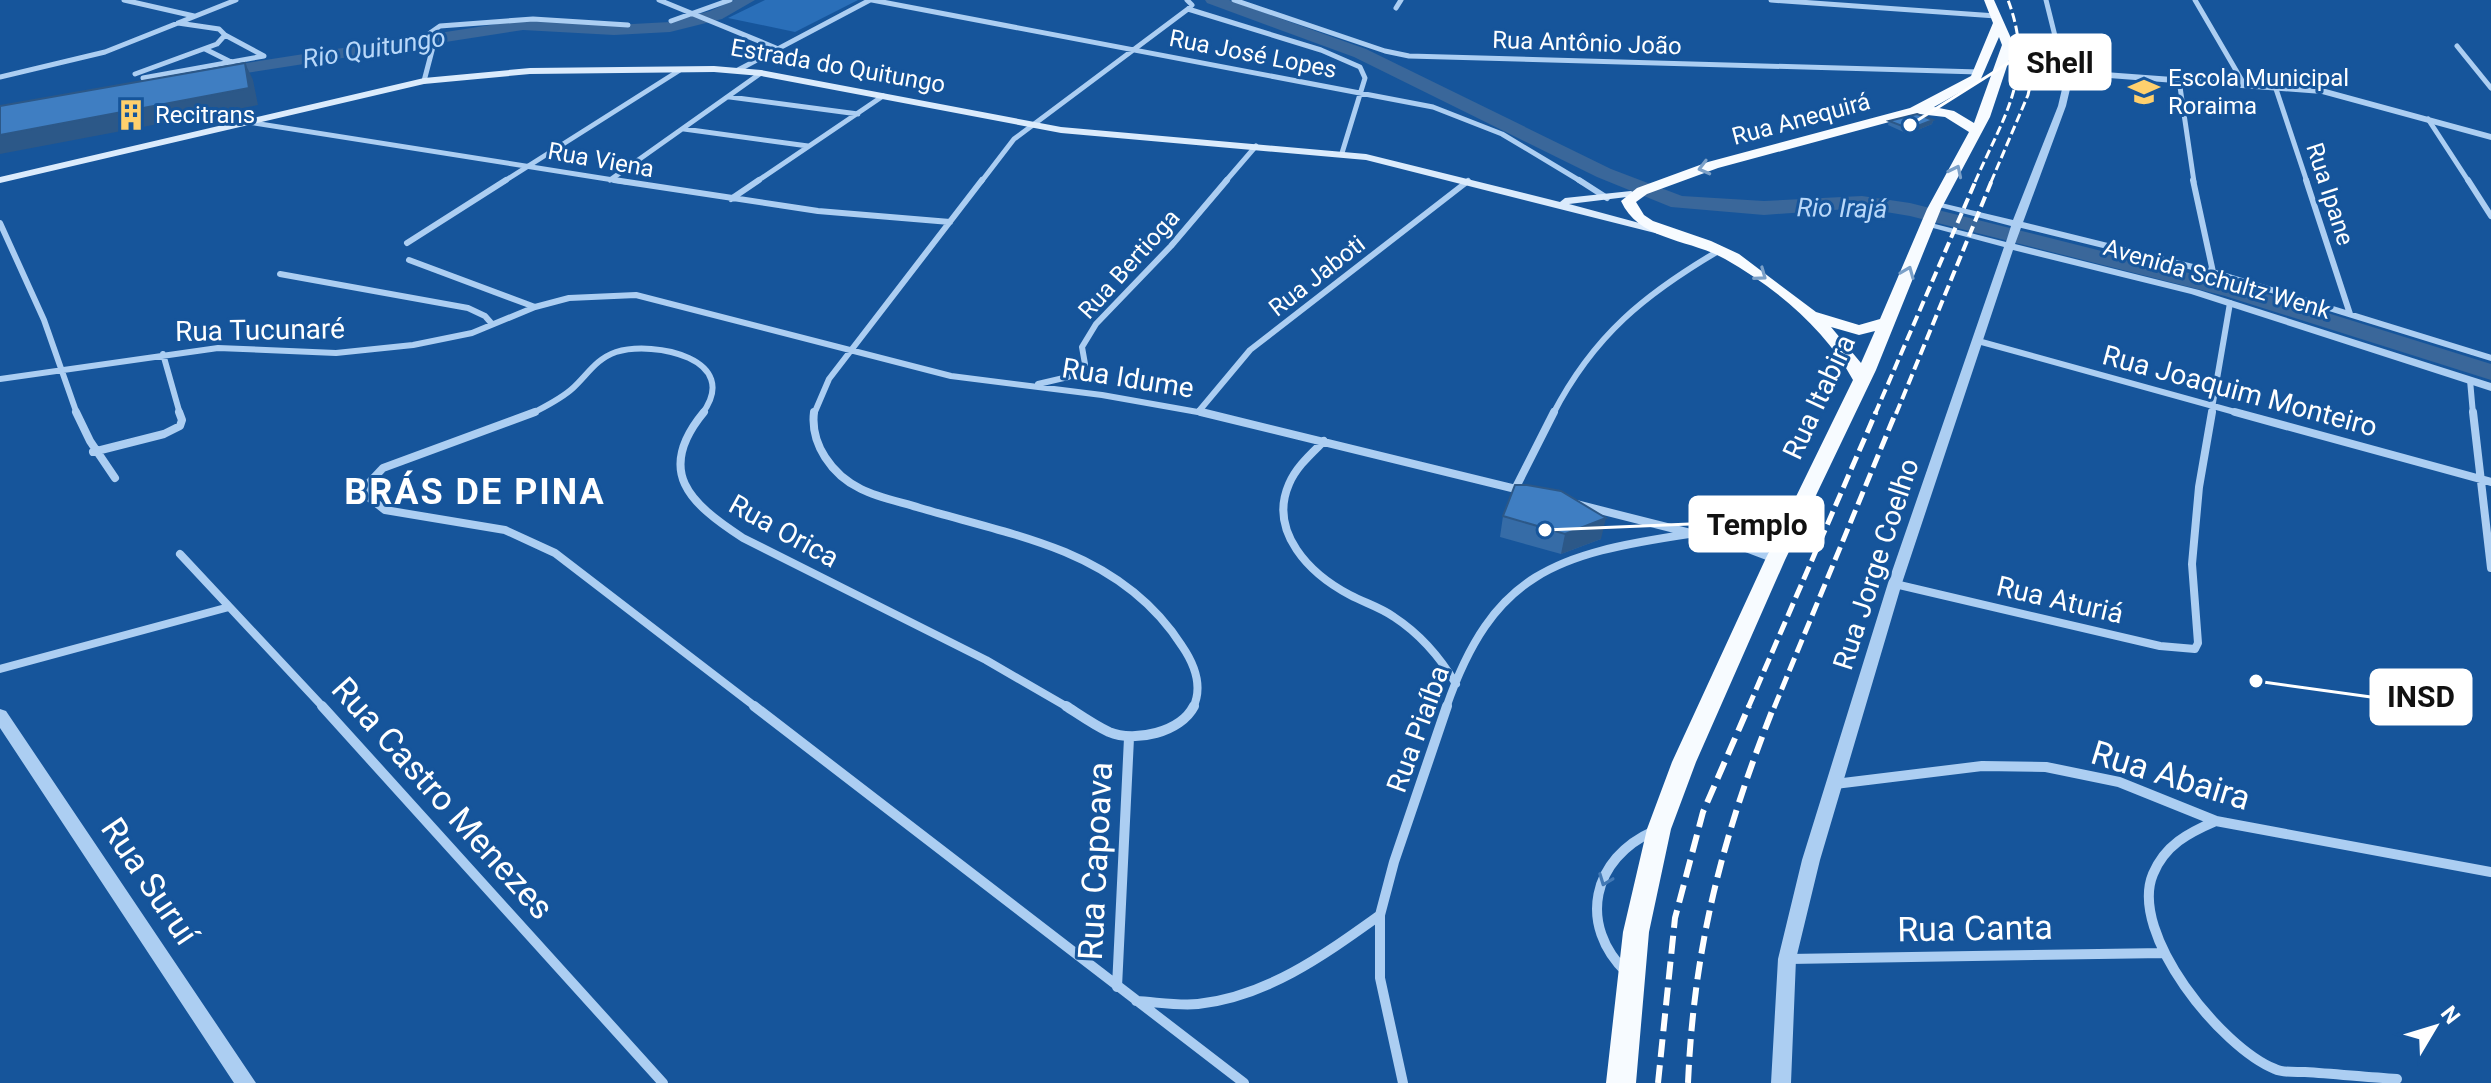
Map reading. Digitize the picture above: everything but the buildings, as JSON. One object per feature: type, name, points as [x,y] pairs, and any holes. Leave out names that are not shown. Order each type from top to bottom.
[{"type":"main road","name":"Rua Itabira","points":[[1621,1083],[1631,975],[1646,877],[1659,829],[1684,762],[1775,560],[1862,380],[1932,215],[1984,117],[2008,45],[1989,0]]},
{"type":"main road","name":"Rua Anequirá","points":[[1639,190],[1915,111],[1969,84],[1979,72],[1998,19]]},
{"type":"main road","name":"Estrada do Quitungo","points":[[0,180],[424,81],[530,71],[738,70],[1030,125],[1342,153],[1390,161],[1665,232],[1720,250],[1781,290],[1845,351],[1862,380]]},
{"type":"main road","points":[[1915,111],[1949,114],[1968,123],[1975,131]]},
{"type":"main road","points":[[1639,190],[1628,201],[1634,213],[1665,232]]},
{"type":"main road","name":"Estrada do Quitungo","points":[[1527,196],[1565,201],[1607,198],[1639,190]]},
{"type":"main road","points":[[1807,314],[1829,324],[1859,330],[1887,322]]},
{"type":"street","points":[[124,0],[194,16]]},
{"type":"street","points":[[0,77],[79,60],[236,0]]},
{"type":"street","points":[[659,0],[776,48]]},
{"type":"street","points":[[671,21],[697,16],[730,0]]},
{"type":"street","points":[[738,70],[871,0]]},
{"type":"street","name":"Rua José Lopes","points":[[871,0],[1362,93],[1463,116],[1543,155],[1607,198]]},
{"type":"street","name":"Rua Antônio João","points":[[1234,0],[1385,51],[1409,56],[1979,72]]},
{"type":"street","points":[[1396,8],[1401,0]]},
{"type":"street","points":[[1771,0],[1998,19]]},
{"type":"street","points":[[2046,0],[2064,72],[2275,86],[2348,97],[2491,137]]},
{"type":"street","points":[[2195,0],[2244,84]]},
{"type":"street","points":[[1129,738],[1150,735],[1175,725],[1195,710],[1201,692],[1196,670],[1183,647],[1152,610],[1123,583],[1085,561],[860,489],[823,457],[811,419],[816,398],[1007,147],[1030,125],[1135,50],[1189,4],[1348,60],[1363,73],[1362,93],[1342,153]]},
{"type":"street","points":[[424,81],[434,43],[430,33],[440,26],[533,19],[628,25]]},
{"type":"street","points":[[143,78],[264,56],[219,29],[177,23]]},
{"type":"street","points":[[135,74],[205,49],[221,41],[225,35]]},
{"type":"street","points":[[2457,46],[2491,88]]},
{"type":"street","points":[[205,49],[233,64]]},
{"type":"street","points":[[169,62],[190,71]]},
{"type":"street","points":[[407,243],[680,70]]},
{"type":"street","points":[[1948,71],[1969,84]]},
{"type":"street","name":"Rua Jorge Coelho","points":[[1781,1083],[1787,959],[1834,784],[1895,584],[2062,106],[2066,89],[2064,72]]},
{"type":"street","points":[[610,180],[761,73]]},
{"type":"street","points":[[2179,80],[2194,185],[2213,272]]},
{"type":"street","name":"Rua Ipane","points":[[2275,86],[2350,314]]},
{"type":"street","points":[[729,96],[858,114]]},
{"type":"street","points":[[731,199],[883,96]]},
{"type":"street","points":[[2428,119],[2491,216]]},
{"type":"street","name":"Rua Viena","points":[[248,122],[731,199],[818,211],[950,222]]},
{"type":"street","points":[[683,129],[808,146]]},
{"type":"street","name":"Rua Bertioga","points":[[1029,386],[1080,371],[1085,364],[1082,347],[1090,332],[1171,246],[1256,146]]},
{"type":"street","name":"Rua Jaboti","points":[[1199,411],[1250,350],[1468,181]]},
{"type":"street","name":"Avenida Schultz Wenk","points":[[1932,215],[2018,226],[2213,272],[2491,358]]},
{"type":"street","name":"Avenida Schultz Wenk","points":[[1932,215],[2012,243],[2230,303],[2491,387]]},
{"type":"street","points":[[0,223],[43,319],[93,452],[115,478]]},
{"type":"street","points":[[1515,489],[1563,397],[1588,356],[1610,330],[1659,287],[1720,250]]},
{"type":"street","points":[[409,260],[535,307]]},
{"type":"street","points":[[280,274],[468,308],[485,316],[492,324]]},
{"type":"street","name":"Rua Idume","points":[[472,333],[535,307],[590,295],[636,295],[951,376],[1199,411],[1530,493]]},
{"type":"street","points":[[2213,406],[2230,303]]},
{"type":"street","name":"Rua Tucunaré","points":[[0,379],[218,348],[336,353],[413,345],[472,333]]},
{"type":"street","name":"Rua Joaquim Monteiro","points":[[1978,341],[2491,482]]},
{"type":"street","name":"Rua Orica","points":[[1129,738],[1087,720],[986,660],[743,538],[694,502],[681,481],[679,460],[687,433],[708,406],[714,390],[710,374],[700,363],[682,354],[654,349],[617,351],[592,365],[576,386],[537,410],[480,434],[402,459],[383,468],[371,477],[366,486],[366,496],[373,505],[385,510],[505,530],[555,553],[1244,1083]]},
{"type":"street","points":[[93,452],[164,434],[180,426],[182,420],[170,388],[163,354]]},
{"type":"street","points":[[2470,380],[2478,478],[2491,568]]},
{"type":"street","name":"Rua Aturiá","points":[[1895,584],[2182,650],[2195,649],[2198,629],[2192,564],[2199,487],[2213,406]]},
{"type":"street","points":[[1324,441],[1288,485],[1282,508],[1285,531],[1297,554],[1322,577],[1409,628],[1444,663],[1456,684]]},
{"type":"street","points":[[1560,500],[1738,545],[1775,560]]},
{"type":"street","name":"Rua Piaíba","points":[[1403,1083],[1386,1011],[1378,953],[1380,915],[1410,815],[1456,684],[1478,636],[1498,606],[1551,567],[1589,552],[1694,533]]},
{"type":"street","name":"Rua Castro Menezes","points":[[180,554],[338,723],[663,1083]]},
{"type":"street","points":[[0,669],[229,607]]},
{"type":"street","name":"Rua Suruí","points":[[0,715],[246,1083]]},
{"type":"street","name":"Rua Capoava","points":[[1117,987],[1129,738]]},
{"type":"street","name":"Rua Abaira","points":[[1834,784],[1982,766],[2046,767],[2119,782],[2216,821],[2491,872]]},
{"type":"street","points":[[2216,821],[2188,833],[2165,851],[2151,877],[2151,910],[2164,953],[2192,998],[2223,1035],[2276,1070],[2397,1079]]},
{"type":"street","points":[[1631,975],[1605,951],[1596,927],[1596,910],[1601,886],[1621,849],[1646,833],[1659,829]]},
{"type":"street","points":[[1136,1001],[1196,1004],[1241,995],[1292,976],[1380,915]]},
{"type":"street","name":"Rua Canta","points":[[1787,959],[2164,953]]},
{"type":"shaded area","points":[[765,0],[858,0],[795,32],[728,18]]},
{"type":"waterway","name":"Rio Quitungo","points":[[207,74],[523,25],[614,30],[670,27],[716,15],[747,0]]},
{"type":"waterway","name":"Rio Irajá","points":[[1213,0],[1360,53],[1604,173],[1679,202],[1764,208],[1862,202],[1910,210],[2233,291],[2491,372]]},
{"type":"railway","points":[[1975,182],[2006,114],[2018,72],[2016,26],[2008,0]]},
{"type":"railway","points":[[1991,182],[2028,95],[2035,64],[2028,35]]},
{"type":"railway","points":[[1875,414],[1976,180]]},
{"type":"railway","points":[[1896,414],[1992,180]]},
{"type":"railway","points":[[1748,708],[1876,412]]},
{"type":"railway","points":[[1774,708],[1896,412]]},
{"type":"railway","points":[[1658,1083],[1675,918],[1703,812],[1749,706]]},
{"type":"railway","points":[[1688,1083],[1697,984],[1714,891],[1740,800],[1774,706]]},
{"type":"place","name":"Escola Municipal Roraima","points":[[2144,92]]},
{"type":"place","name":"Recitrans","points":[[131,115]]},
{"type":"place","name":"Shell","points":[[1910,125]]},
{"type":"place","name":"Templo","points":[[1545,530]]},
{"type":"place","name":"INSD","points":[[2256,681]]},
{"type":"district","name":"BRÁS DE PINA","points":[[475,492]]}]
